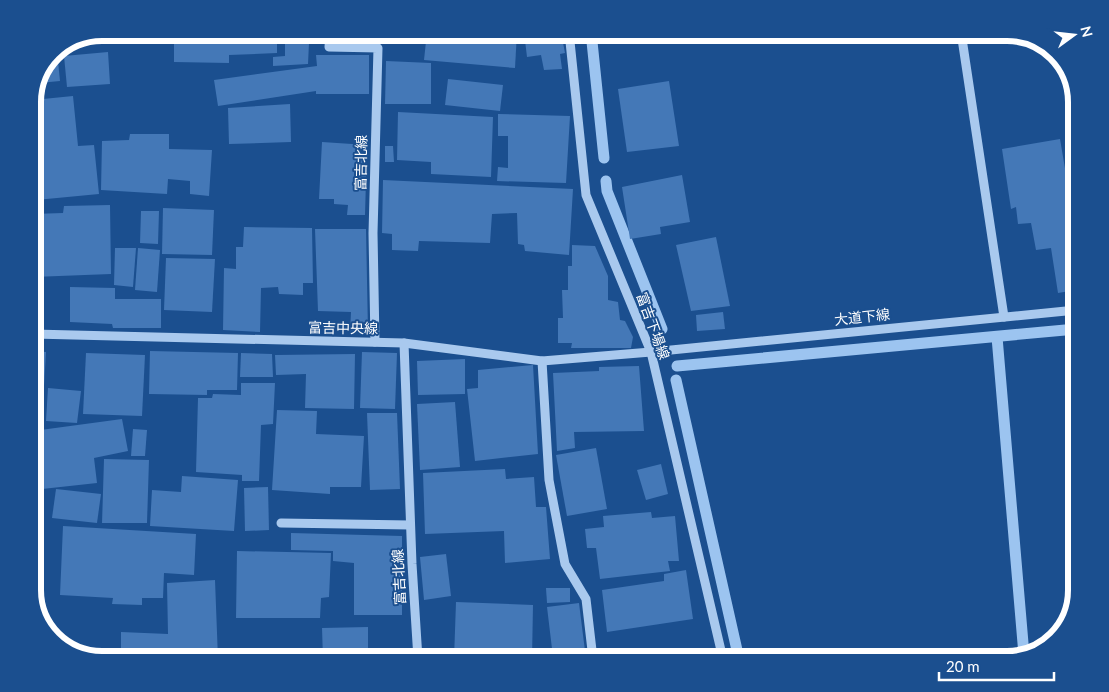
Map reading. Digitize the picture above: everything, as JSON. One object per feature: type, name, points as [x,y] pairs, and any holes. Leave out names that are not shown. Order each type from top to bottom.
[{"type":"street","name":"富吉北線","points":[[329,41],[329,47],[378,48],[373,233],[375,342]]},
{"type":"street","name":"富吉下場線","points":[[570,41],[586,194],[651,352],[721,651]]},
{"type":"street","points":[[962,41],[1004,317]]},
{"type":"street","name":"大道下線","points":[[651,352],[1068,311]]},
{"type":"street","name":"富吉中央線","points":[[41,334],[404,343],[542,361],[651,352]]},
{"type":"street","name":"富吉北線","points":[[404,343],[410,525],[417,651]]},
{"type":"street","points":[[542,361],[549,480],[566,564],[586,599],[592,651]]},
{"type":"street","points":[[281,523],[410,525]]},
{"type":"building","points":[[174,41],[277,41],[277,53],[229,55],[229,63],[174,62]]},
{"type":"building","points":[[285,41],[321,41],[321,44],[309,43],[308,64],[273,66],[273,57],[285,56]]},
{"type":"building","points":[[426,41],[516,41],[515,68],[424,60]]},
{"type":"building","points":[[525,41],[563,41],[565,53],[560,54],[562,69],[544,70],[541,55],[527,57]]},
{"type":"building","points":[[108,52],[110,84],[67,87],[64,56]]},
{"type":"building","points":[[316,55],[369,55],[369,94],[316,94],[316,91],[218,106],[214,80],[317,66]]},
{"type":"building","points":[[58,60],[60,81],[45,82]]},
{"type":"building","points":[[386,61],[431,63],[431,104],[385,104]]},
{"type":"building","points":[[448,79],[503,85],[500,111],[445,105]]},
{"type":"building","points":[[669,81],[679,146],[627,152],[618,89]]},
{"type":"building","points":[[73,96],[78,146],[94,145],[99,194],[41,200],[41,99]]},
{"type":"building","points":[[290,104],[291,142],[229,144],[228,108]]},
{"type":"building","points":[[398,112],[493,117],[491,177],[431,174],[431,162],[397,160]]},
{"type":"building","points":[[498,114],[570,116],[566,183],[497,181],[498,167],[508,168],[508,136],[498,136]]},
{"type":"building","points":[[130,134],[169,134],[169,149],[212,150],[209,196],[190,194],[190,181],[168,179],[167,194],[101,190],[102,141],[129,140]]},
{"type":"building","points":[[1060,139],[1068,186],[1068,291],[1058,293],[1051,248],[1036,250],[1031,223],[1018,224],[1016,207],[1011,209],[1002,149]]},
{"type":"building","points":[[322,142],[367,145],[365,215],[347,215],[348,205],[334,204],[334,199],[319,199]]},
{"type":"building","points":[[385,146],[393,146],[394,162],[385,162]]},
{"type":"building","points":[[682,175],[690,222],[660,227],[661,234],[630,239],[622,187]]},
{"type":"building","points":[[383,180],[573,189],[569,255],[525,251],[524,245],[518,244],[517,213],[492,214],[490,243],[419,241],[418,251],[392,250],[392,234],[382,233]]},
{"type":"building","points":[[110,205],[111,274],[41,277],[41,214],[63,213],[64,206]]},
{"type":"building","points":[[163,208],[214,210],[212,255],[162,254]]},
{"type":"building","points":[[141,211],[159,211],[158,244],[140,243]]},
{"type":"building","points":[[244,227],[312,228],[313,283],[303,283],[303,295],[279,294],[278,287],[261,288],[260,332],[223,330],[224,268],[236,269],[236,247],[243,247]]},
{"type":"building","points":[[315,229],[366,229],[368,332],[350,333],[351,312],[318,311]]},
{"type":"building","points":[[716,237],[730,306],[691,311],[676,245]]},
{"type":"building","points":[[572,245],[595,246],[608,276],[608,300],[618,302],[620,320],[625,321],[633,337],[631,348],[571,348],[572,343],[558,343],[558,318],[563,318],[562,290],[568,290],[568,266],[572,266]]},
{"type":"building","points":[[115,248],[136,248],[133,287],[114,285]]},
{"type":"building","points":[[138,248],[160,250],[157,292],[135,290]]},
{"type":"building","points":[[166,258],[215,259],[212,312],[164,310]]},
{"type":"building","points":[[70,287],[115,288],[115,299],[161,299],[161,328],[113,328],[112,324],[70,322]]},
{"type":"building","points":[[723,312],[725,329],[697,331],[696,315]]},
{"type":"building","points":[[150,351],[238,353],[237,390],[207,390],[207,395],[149,394]]},
{"type":"building","points":[[41,352],[46,352],[41,420]]},
{"type":"building","points":[[362,352],[397,353],[395,409],[360,408]]},
{"type":"building","points":[[86,353],[145,355],[142,416],[83,414]]},
{"type":"building","points":[[241,353],[272,354],[273,377],[240,377]]},
{"type":"building","points":[[355,354],[354,409],[305,408],[306,374],[276,375],[275,355]]},
{"type":"building","points":[[465,359],[465,394],[418,395],[417,361]]},
{"type":"building","points":[[533,365],[538,454],[475,461],[467,389],[478,388],[478,370]]},
{"type":"building","points":[[639,366],[644,431],[574,432],[575,448],[557,451],[553,373],[599,371],[599,367]]},
{"type":"building","points":[[241,383],[275,383],[273,424],[261,425],[259,481],[242,481],[242,475],[196,472],[198,398],[212,398],[213,394],[241,395]]},
{"type":"building","points":[[48,388],[81,391],[77,423],[46,421]]},
{"type":"building","points":[[455,402],[460,467],[420,470],[417,404]]},
{"type":"building","points":[[277,410],[317,411],[316,434],[364,436],[361,487],[330,487],[330,494],[272,490]]},
{"type":"building","points":[[367,413],[397,413],[400,489],[370,490]]},
{"type":"building","points":[[122,419],[128,451],[94,458],[97,483],[41,489],[41,430]]},
{"type":"building","points":[[133,429],[147,430],[145,456],[131,456]]},
{"type":"building","points":[[596,448],[607,509],[567,516],[556,455]]},
{"type":"building","points":[[104,459],[149,460],[147,523],[102,523]]},
{"type":"building","points":[[661,464],[668,494],[646,500],[637,470]]},
{"type":"building","points":[[505,469],[506,479],[534,477],[536,507],[546,507],[550,559],[505,563],[504,531],[425,534],[423,473]]},
{"type":"building","points":[[182,476],[238,480],[234,531],[150,526],[152,490],[181,492]]},
{"type":"building","points":[[268,487],[269,530],[245,531],[244,488]]},
{"type":"building","points":[[56,489],[101,494],[97,523],[52,518]]},
{"type":"building","points":[[651,512],[652,518],[675,516],[679,561],[668,561],[670,571],[600,579],[596,548],[587,548],[585,529],[604,527],[603,516]]},
{"type":"building","points":[[63,526],[196,534],[194,575],[164,573],[163,598],[142,598],[142,605],[112,604],[113,598],[60,595]]},
{"type":"building","points":[[291,533],[402,536],[402,615],[354,615],[354,563],[333,561],[333,551],[291,550]]},
{"type":"building","points":[[237,551],[331,553],[329,597],[321,598],[320,618],[236,618]]},
{"type":"building","points":[[446,554],[451,596],[424,600],[420,557]]},
{"type":"building","points":[[686,570],[693,619],[607,632],[602,590],[664,581],[664,574]]},
{"type":"building","points":[[215,580],[218,651],[121,651],[121,632],[168,634],[167,583]]},
{"type":"building","points":[[546,588],[570,588],[570,602],[547,603]]},
{"type":"building","points":[[456,602],[533,605],[532,651],[454,651]]},
{"type":"building","points":[[579,603],[585,651],[552,651],[547,607]]},
{"type":"building","points":[[368,627],[368,651],[323,651],[322,628]]},
{"type":"waterway","points":[[592,41],[604,158]]},
{"type":"waterway","points":[[606,181],[607,191],[662,329]]},
{"type":"waterway","points":[[677,366],[1068,330]]},
{"type":"waterway","points":[[997,337],[1023,649]]},
{"type":"waterway","points":[[676,380],[737,651]]}]
